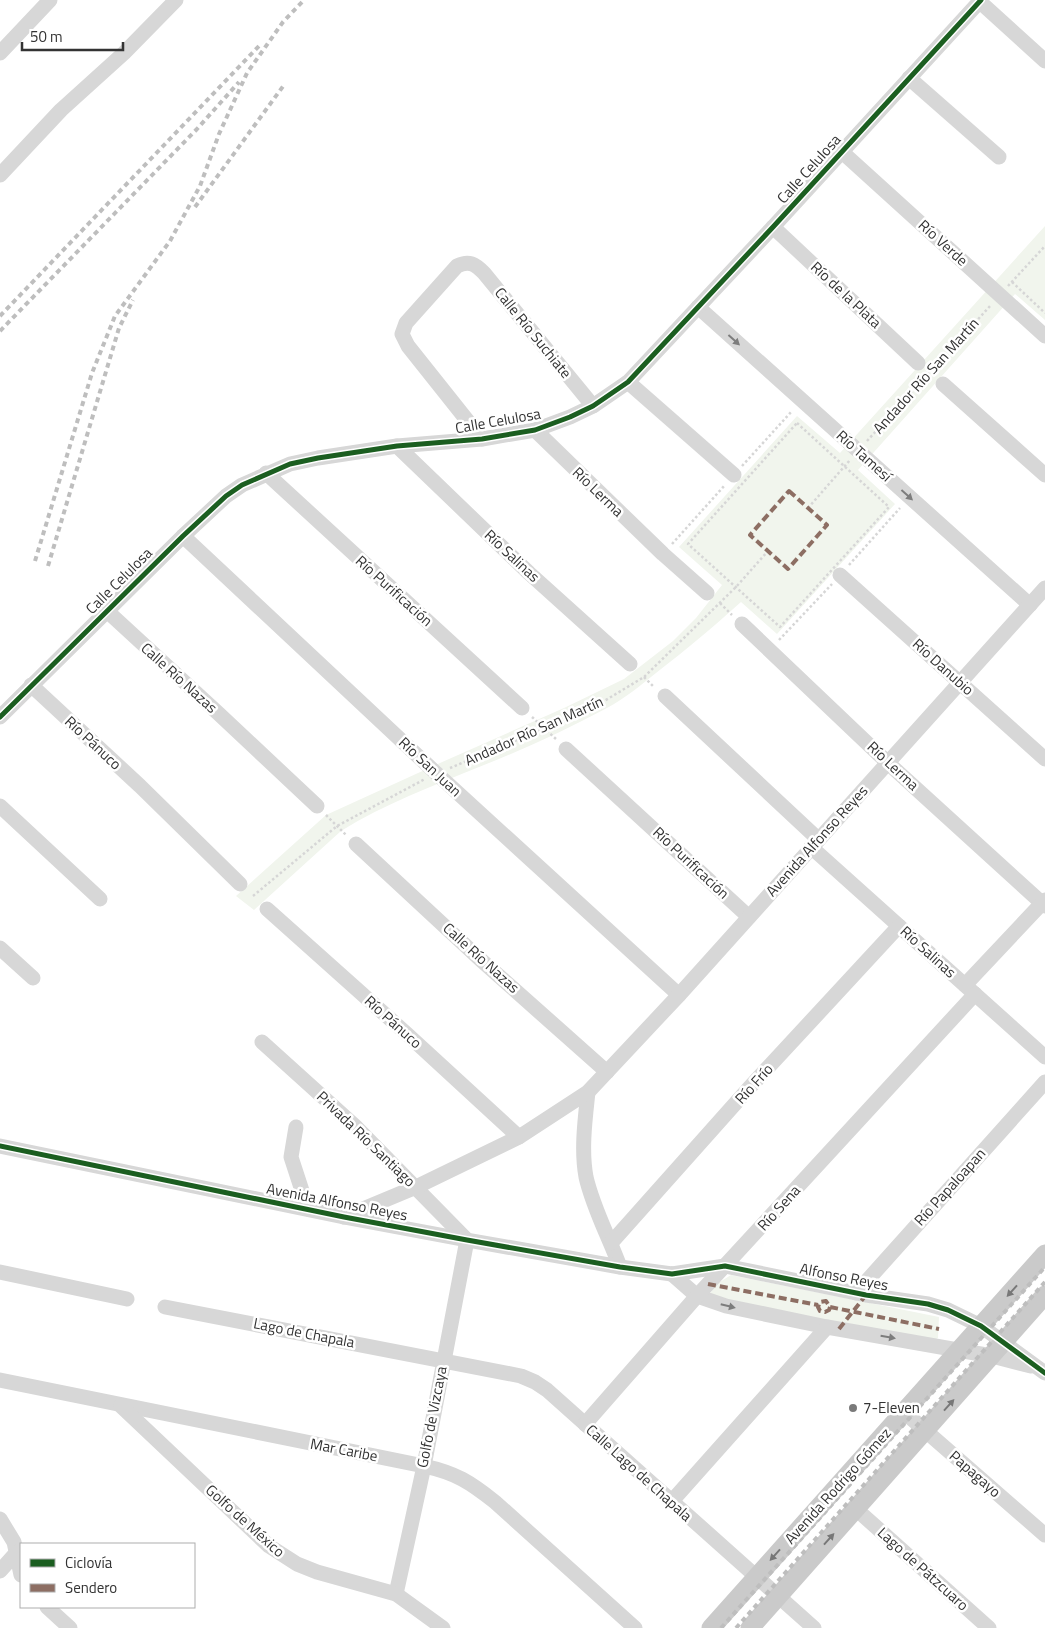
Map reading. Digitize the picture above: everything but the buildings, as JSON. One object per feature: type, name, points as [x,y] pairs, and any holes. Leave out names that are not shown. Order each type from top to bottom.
[{"type":"main road","name":"Avenida Rodrigo Gómez","points":[[711,1628],[1045,1254]]},
{"type":"main road","name":"Avenida Rodrigo Gómez","points":[[750,1628],[1045,1296]]},
{"type":"street","points":[[0,53],[50,0]]},
{"type":"street","points":[[0,175],[61,110],[124,53],[176,0]]},
{"type":"street","points":[[980,1],[1045,61]]},
{"type":"street","name":"Calle Celulosa","points":[[0,717],[183,536],[226,496],[242,485],[290,464],[318,458],[398,446],[482,439],[535,430],[593,406],[628,382],[980,1]]},
{"type":"street","points":[[909,78],[999,158]]},
{"type":"street","name":"Río Verde","points":[[841,151],[1045,336]]},
{"type":"street","name":"Río de la Plata","points":[[773,227],[924,368]]},
{"type":"street","name":"Calle Río Suchiate","points":[[482,439],[408,346],[402,334],[406,323],[457,266],[470,263],[477,266],[484,273],[593,406]]},
{"type":"street","name":"Río Tamesí","points":[[698,307],[858,451],[1039,597]]},
{"type":"street","points":[[628,382],[734,476]]},
{"type":"street","points":[[943,384],[1045,476]]},
{"type":"street","name":"Río Lerma","points":[[535,430],[663,554],[707,593]]},
{"type":"street","name":"Río Salinas","points":[[398,446],[529,573],[630,664]]},
{"type":"street","name":"Río Purificación","points":[[266,473],[522,708]]},
{"type":"street","name":"Río San Juan","points":[[183,536],[436,773],[679,995]]},
{"type":"street","name":"Río Danubio","points":[[840,575],[1045,759]]},
{"type":"street","name":"Avenida Alfonso Reyes","points":[[344,1217],[416,1187],[518,1136],[588,1092],[679,995],[960,682],[1039,597]]},
{"type":"street","name":"Calle Río Nazas","points":[[107,612],[317,806]]},
{"type":"street","name":"Río Lerma","points":[[742,624],[888,763],[1044,903]]},
{"type":"street","name":"Río Pánuco","points":[[31,685],[140,786],[240,884]]},
{"type":"street","name":"Río Salinas","points":[[665,696],[899,926],[1045,1057]]},
{"type":"street","name":"Río Purificación","points":[[566,749],[749,917]]},
{"type":"street","points":[[0,806],[100,899]]},
{"type":"street","name":"Calle Río Nazas","points":[[356,844],[481,960],[607,1072]]},
{"type":"street","name":"Río Sena","points":[[585,1424],[1044,903]]},
{"type":"street","name":"Río Pánuco","points":[[267,909],[518,1136]]},
{"type":"street","name":"Río Frío","points":[[611,1243],[899,926]]},
{"type":"street","points":[[0,948],[33,978]]},
{"type":"street","name":"Privada Río Santiago","points":[[262,1042],[356,1126],[468,1240]]},
{"type":"street","name":"Río Papaloapan","points":[[856,1293],[1045,1082]]},
{"type":"street","points":[[588,1092],[584,1128],[586,1175],[596,1209],[620,1267]]},
{"type":"street","points":[[296,1127],[291,1157],[308,1209]]},
{"type":"street","name":"Avenida Alfonso Reyes","points":[[0,1146],[344,1217],[620,1267],[672,1274]]},
{"type":"street","name":"Golfo de Vizcaya","points":[[396,1594],[424,1466],[443,1360],[468,1240]]},
{"type":"street","name":"Alfonso Reyes","points":[[672,1274],[725,1266],[856,1293],[928,1304],[948,1310],[981,1326],[1042,1370]]},
{"type":"street","points":[[0,1272],[127,1299]]},
{"type":"street","points":[[672,1274],[697,1296],[726,1306],[827,1327],[992,1356],[1042,1370]]},
{"type":"street","name":"Lago de Chapala","points":[[165,1307],[443,1360]]},
{"type":"street","points":[[672,1502],[827,1327]]},
{"type":"street","name":"Calle Lago de Chapala","points":[[443,1360],[521,1376],[548,1390],[814,1628]]},
{"type":"street","name":"Mar Caribe","points":[[0,1380],[424,1466],[457,1475],[477,1488],[635,1628]]},
{"type":"street","name":"Golfo de México","points":[[122,1406],[252,1530],[283,1557],[316,1572],[396,1594],[443,1628]]},
{"type":"street","name":"Papagayo","points":[[904,1412],[1045,1535]]},
{"type":"street","name":"Lago de Pátzcuaro","points":[[856,1509],[989,1628]]},
{"type":"street","points":[[0,1519],[14,1542],[20,1569]]},
{"type":"street","points":[[0,1571],[17,1552]]},
{"type":"street","points":[[48,1608],[70,1628]]},
{"type":"path","points":[[1012,282],[1045,313]]},
{"type":"path","points":[[797,423],[889,506]]},
{"type":"path","points":[[688,544],[780,627]]},
{"type":"path","points":[[707,593],[742,624]]},
{"type":"path","points":[[644,677],[665,696]]},
{"type":"path","points":[[522,708],[566,749]]},
{"type":"path","points":[[317,806],[356,844]]},
{"type":"shaded area","points":[[1045,226],[1045,320],[1015,294],[858,470],[895,504],[777,634],[741,602],[678,656],[614,704],[544,739],[409,796],[357,821],[341,831],[254,910],[236,896],[326,815],[624,679],[673,641],[696,618],[722,585],[679,547],[797,416],[840,453]]},
{"type":"shaded area","points":[[731,1275],[939,1317],[938,1338],[930,1343],[709,1296],[715,1285]]},
{"type":"railway","points":[[35,561],[92,373],[115,316],[170,241],[200,186],[219,134],[247,73],[283,22],[304,0]]},
{"type":"railway","points":[[0,316],[260,45]]},
{"type":"railway","points":[[0,331],[197,129],[239,82]]},
{"type":"railway","points":[[195,207],[284,85]]},
{"type":"railway","points":[[48,566],[119,328],[133,300]]},
{"type":"railway","points":[[721,1628],[1045,1267]]},
{"type":"railway","points":[[736,1628],[1045,1282]]},
{"type":"marked path","points":[[789,491],[827,525],[788,569],[750,535],[789,491]]},
{"type":"marked path","points":[[708,1284],[818,1305]]},
{"type":"marked path","points":[[839,1329],[866,1295]]},
{"type":"marked path","points":[[830,1307],[825,1312],[820,1311],[818,1307],[820,1302],[826,1301],[830,1307],[939,1329]]},
{"type":"cycle path","points":[[0,717],[183,536],[226,496],[242,485],[290,464],[318,458],[397,446],[482,439],[535,430],[593,406],[628,382],[981,0]]},
{"type":"cycle path","points":[[0,1146],[344,1217],[620,1267],[672,1274],[725,1266],[866,1295],[928,1304],[948,1310],[981,1326],[1045,1373]]},
{"type":"place","name":"7-Eleven","points":[[853,1408]]}]
